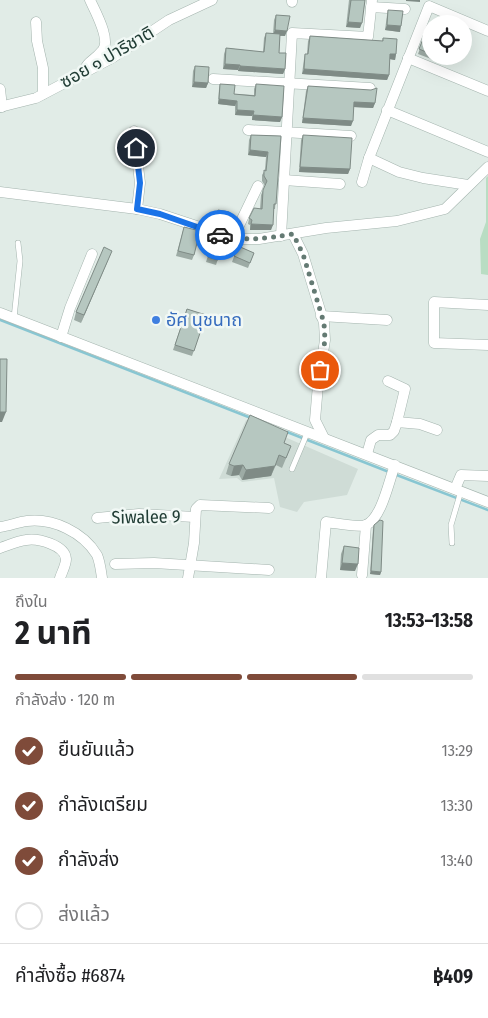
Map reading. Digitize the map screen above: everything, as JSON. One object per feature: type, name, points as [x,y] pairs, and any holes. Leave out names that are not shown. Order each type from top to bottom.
[{"type":"street","points":[[82,74],[87,63],[104,50],[106,44],[105,35],[90,0]]},
{"type":"street","name":"ซอย ๑ ปาริชาติ","points":[[1,107],[36,98],[112,58],[170,20],[212,0]]},
{"type":"street","points":[[281,236],[292,33],[368,37],[372,3],[405,9]]},
{"type":"street","points":[[362,182],[368,158],[429,6],[488,31]]},
{"type":"street","points":[[36,22],[37,41],[43,68],[43,94]]},
{"type":"street","points":[[408,58],[488,91]]},
{"type":"street","points":[[213,79],[370,88]]},
{"type":"street","points":[[0,89],[1,107]]},
{"type":"street","points":[[387,110],[488,152]]},
{"type":"street","points":[[248,130],[351,136]]},
{"type":"street","points":[[134,131],[140,183],[137,209]]},
{"type":"street","points":[[368,158],[399,172],[468,185]]},
{"type":"street","points":[[0,192],[137,209],[160,214],[232,238],[259,239],[326,228],[397,221],[445,209],[488,167]]},
{"type":"street","points":[[284,180],[340,184]]},
{"type":"street","points":[[232,238],[258,186]]},
{"type":"street","points":[[293,234],[303,254],[324,323],[325,340],[315,420],[323,436]]},
{"type":"street","points":[[61,337],[70,308],[92,254]]},
{"type":"street","points":[[488,305],[434,302],[434,343],[488,346]]},
{"type":"street","points":[[1,316],[14,318],[307,433],[323,436],[367,454],[393,470],[458,490],[488,502]]},
{"type":"street","points":[[321,316],[387,320]]},
{"type":"street","points":[[367,454],[371,440],[378,435],[390,435],[394,431],[397,422],[405,388],[388,381]]},
{"type":"street","points":[[397,422],[420,424],[438,430]]},
{"type":"street","points":[[321,578],[326,522],[366,525],[374,519],[393,470]]},
{"type":"street","points":[[458,490],[461,475],[488,476]]},
{"type":"street","points":[[188,578],[196,509],[200,505],[269,508]]},
{"type":"street","name":"Siwalee 9","points":[[97,518],[139,514],[195,517]]},
{"type":"street","points":[[0,527],[28,521],[52,523],[68,529],[85,540],[97,557],[102,578]]},
{"type":"street","points":[[362,575],[366,525]]},
{"type":"street","points":[[0,548],[28,540],[46,542],[65,554],[66,561],[60,578]]},
{"type":"street","points":[[115,564],[139,562],[269,570]]},
{"type":"lane","points":[[14,318],[20,261],[18,243]]},
{"type":"lane","points":[[292,469],[307,433]]},
{"type":"lane","points":[[452,543],[451,525],[457,503],[458,490]]},
{"type":"shaded area","points":[[246,420],[358,469],[347,495],[304,502],[297,512],[280,507],[274,478],[242,482],[237,478],[219,479]]},
{"type":"green space","points":[[488,176],[488,275],[481,274],[480,239],[486,222],[486,178]]},
{"type":"building","points":[[351,0],[365,0],[362,23],[348,22]]},
{"type":"building","points":[[388,10],[403,11],[401,26],[387,25]]},
{"type":"building","points":[[276,15],[290,16],[287,31],[275,30]]},
{"type":"building","points":[[266,33],[280,34],[279,53],[286,53],[285,69],[225,64],[226,48],[264,52]]},
{"type":"building","points":[[310,36],[383,41],[383,38],[397,39],[396,54],[390,54],[389,75],[304,69],[305,54],[308,54]]},
{"type":"building","points":[[195,66],[209,67],[208,83],[194,82]]},
{"type":"building","points":[[220,84],[235,85],[234,94],[255,96],[256,84],[284,86],[282,117],[253,115],[254,111],[237,110],[237,101],[219,99]]},
{"type":"building","points":[[308,86],[371,90],[377,88],[375,103],[354,102],[353,121],[303,118]]},
{"type":"building","points":[[251,135],[281,136],[273,225],[251,224],[252,220],[249,218],[254,208],[262,209],[263,190],[267,181],[264,176],[264,170],[266,171],[268,152],[250,150]]},
{"type":"building","points":[[303,135],[352,138],[350,169],[300,167]]},
{"type":"building","points":[[218,210],[229,212],[229,214],[233,215],[235,218],[232,223],[216,219]]},
{"type":"building","points":[[184,227],[200,231],[194,255],[178,251]]},
{"type":"building","points":[[212,243],[222,246],[218,260],[208,257]]},
{"type":"building","points":[[238,246],[254,253],[250,263],[234,256]]},
{"type":"building","points":[[104,247],[112,251],[84,315],[76,312]]},
{"type":"building","points":[[187,309],[206,315],[194,351],[175,345]]},
{"type":"building","points":[[0,359],[7,359],[6,412],[0,412]]},
{"type":"building","points":[[250,415],[288,432],[284,443],[291,446],[286,458],[279,455],[275,466],[246,470],[243,465],[234,466],[229,464]]},
{"type":"building","points":[[380,520],[383,521],[381,572],[371,571],[374,525]]},
{"type":"building","points":[[344,546],[359,548],[358,564],[342,563]]},
{"type":"waterway","points":[[0,320],[251,418]]},
{"type":"waterway","points":[[287,432],[389,472]]},
{"type":"waterway","points":[[394,474],[488,510]]},
{"type":"way so far","points":[[220,235],[236,240],[293,234],[303,254],[324,323],[325,340],[320,370]]},
{"type":"place","name":"อัศ นุชนาถ","points":[[156,320]]},
{"type":"route","points":[[136,148],[140,183],[137,209],[160,214],[220,235]]}]
